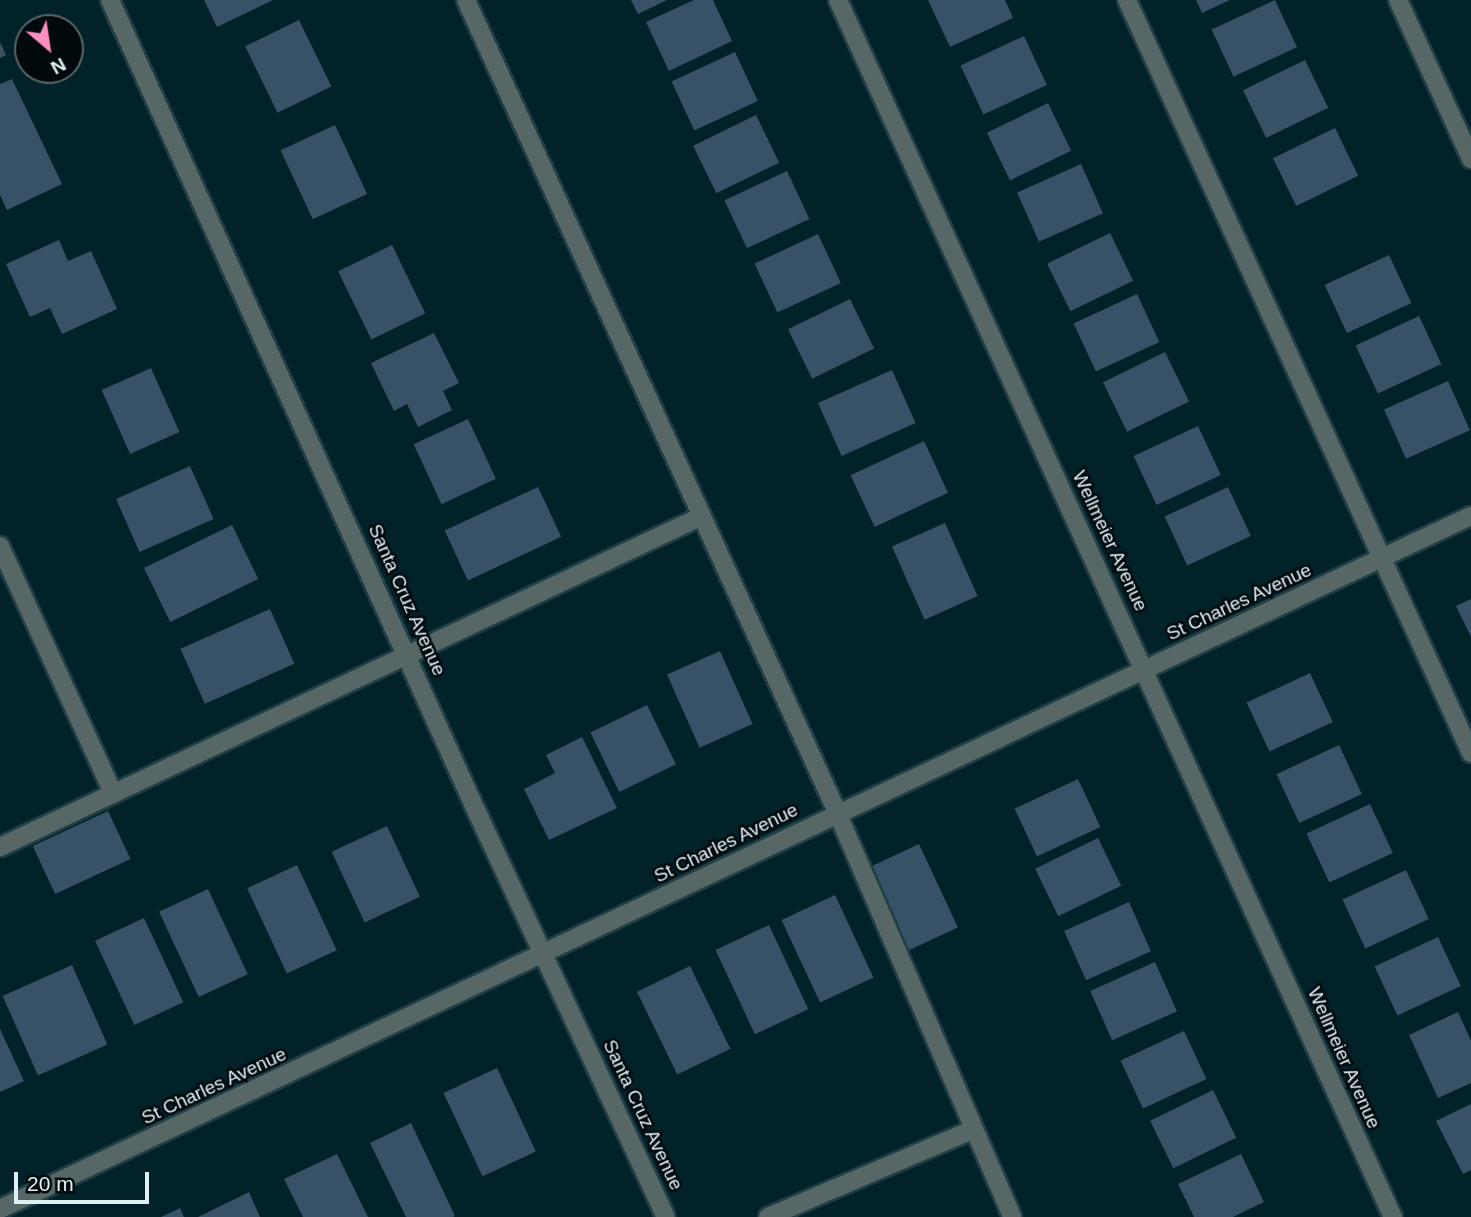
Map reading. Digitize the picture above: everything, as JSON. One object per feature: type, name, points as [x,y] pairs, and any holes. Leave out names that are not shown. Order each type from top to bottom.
[{"type":"street","name":"Santa Cruz Avenue","points":[[110,0],[666,1217]]},
{"type":"street","points":[[466,0],[837,812],[1012,1217]]},
{"type":"street","name":"Wellmeier Avenue","points":[[838,0],[1146,669],[1393,1217]]},
{"type":"street","points":[[1127,0],[1471,753]]},
{"type":"street","points":[[1398,0],[1471,159]]},
{"type":"street","points":[[0,847],[702,516]]},
{"type":"street","name":"St Charles Avenue","points":[[0,1209],[546,954],[837,812],[1471,516]]},
{"type":"street","points":[[0,546],[113,793]]},
{"type":"street","points":[[768,1217],[974,1129]]},
{"type":"building","points":[[204,0],[273,0],[217,27]]},
{"type":"building","points":[[631,0],[667,0],[638,14]]},
{"type":"building","points":[[694,0],[713,0],[732,41],[669,71],[646,22]]},
{"type":"building","points":[[928,0],[1005,0],[1013,18],[950,47]]},
{"type":"building","points":[[1196,0],[1230,0],[1202,13]]},
{"type":"building","points":[[1275,0],[1297,47],[1234,77],[1212,30]]},
{"type":"building","points":[[299,20],[331,87],[278,113],[245,46]]},
{"type":"building","points":[[1024,36],[1047,85],[983,115],[961,66]]},
{"type":"building","points":[[0,42],[6,55],[0,58]]},
{"type":"building","points":[[735,52],[758,101],[694,131],[672,82]]},
{"type":"building","points":[[1305,60],[1328,108],[1266,138],[1243,90]]},
{"type":"building","points":[[12,79],[62,184],[7,210],[0,195],[0,84]]},
{"type":"building","points":[[1048,103],[1071,151],[1010,180],[987,133]]},
{"type":"building","points":[[756,115],[779,163],[716,193],[693,146]]},
{"type":"building","points":[[335,125],[367,194],[313,219],[281,150]]},
{"type":"building","points":[[1335,128],[1358,176],[1296,206],[1273,158]]},
{"type":"building","points":[[1081,164],[1103,213],[1039,242],[1017,192]]},
{"type":"building","points":[[787,171],[809,219],[747,248],[724,200]]},
{"type":"building","points":[[1110,233],[1133,281],[1070,311],[1047,264]]},
{"type":"building","points":[[818,234],[841,283],[777,313],[755,264]]},
{"type":"building","points":[[59,240],[68,261],[91,251],[117,309],[62,334],[50,308],[30,317],[6,264]]},
{"type":"building","points":[[392,245],[425,313],[371,340],[338,271]]},
{"type":"building","points":[[1389,255],[1411,303],[1347,333],[1325,285]]},
{"type":"building","points":[[1137,294],[1159,342],[1096,372],[1074,324]]},
{"type":"building","points":[[850,299],[874,348],[812,379],[788,329]]},
{"type":"building","points":[[1419,316],[1441,364],[1378,394],[1356,346]]},
{"type":"building","points":[[434,333],[459,383],[443,391],[452,410],[418,427],[407,404],[394,411],[371,363]]},
{"type":"building","points":[[1165,352],[1189,401],[1127,432],[1103,382]]},
{"type":"building","points":[[151,368],[179,432],[130,454],[102,390]]},
{"type":"building","points":[[892,370],[916,423],[842,456],[818,403]]},
{"type":"building","points":[[1448,381],[1470,430],[1406,459],[1384,409]]},
{"type":"building","points":[[468,419],[496,479],[442,504],[414,444]]},
{"type":"building","points":[[1198,426],[1221,475],[1156,505],[1134,456]]},
{"type":"building","points":[[924,441],[948,493],[875,527],[851,475]]},
{"type":"building","points":[[190,466],[214,519],[140,552],[116,499]]},
{"type":"building","points":[[538,487],[561,537],[468,580],[445,531]]},
{"type":"building","points":[[1228,487],[1251,536],[1187,566],[1165,517]]},
{"type":"building","points":[[945,523],[978,596],[925,620],[892,547]]},
{"type":"building","points":[[232,525],[258,579],[170,622],[144,568]]},
{"type":"building","points":[[1471,599],[1471,637],[1456,606]]},
{"type":"building","points":[[270,609],[294,664],[205,704],[180,649]]},
{"type":"building","points":[[720,651],[753,724],[700,748],[667,675]]},
{"type":"building","points":[[1310,673],[1333,722],[1269,752],[1247,703]]},
{"type":"building","points":[[647,705],[676,764],[619,792],[590,733]]},
{"type":"building","points":[[582,737],[617,808],[549,840],[524,789],[555,773],[546,755]]},
{"type":"building","points":[[1339,745],[1362,794],[1299,823],[1276,774]]},
{"type":"building","points":[[1078,779],[1100,827],[1037,857],[1015,809]]},
{"type":"building","points":[[1370,804],[1393,853],[1329,883],[1307,834]]},
{"type":"building","points":[[108,811],[130,859],[55,894],[33,846]]},
{"type":"building","points":[[387,826],[420,897],[365,922],[332,852]]},
{"type":"building","points":[[1098,838],[1121,886],[1058,916],[1035,869]]},
{"type":"building","points":[[919,844],[958,927],[904,952],[866,869]]},
{"type":"building","points":[[297,865],[337,950],[287,973],[247,888]]},
{"type":"building","points":[[1406,870],[1429,919],[1365,949],[1343,900]]},
{"type":"building","points":[[208,889],[248,974],[199,997],[159,912]]},
{"type":"building","points":[[835,895],[873,977],[820,1002],[782,920]]},
{"type":"building","points":[[1129,902],[1151,951],[1086,980],[1064,931]]},
{"type":"building","points":[[144,918],[183,1002],[134,1025],[95,941]]},
{"type":"building","points":[[769,925],[808,1009],[755,1034],[716,950]]},
{"type":"building","points":[[1438,937],[1461,986],[1397,1016],[1375,967]]},
{"type":"building","points":[[1155,962],[1177,1011],[1112,1040],[1090,991]]},
{"type":"building","points":[[72,965],[107,1044],[38,1075],[3,996]]},
{"type":"building","points":[[690,966],[730,1049],[677,1075],[637,992]]},
{"type":"building","points":[[1458,1012],[1471,1041],[1471,1083],[1438,1098],[1409,1035]]},
{"type":"building","points":[[0,1029],[24,1081],[0,1092]]},
{"type":"building","points":[[1184,1031],[1206,1079],[1143,1109],[1121,1061]]},
{"type":"building","points":[[497,1068],[536,1151],[482,1176],[444,1093]]},
{"type":"building","points":[[1213,1090],[1236,1138],[1173,1168],[1150,1121]]},
{"type":"building","points":[[1471,1104],[1471,1170],[1463,1174],[1436,1121]]},
{"type":"building","points":[[411,1123],[455,1216],[453,1217],[406,1217],[370,1143]]},
{"type":"building","points":[[337,1154],[368,1217],[303,1217],[284,1179]]},
{"type":"building","points":[[1241,1154],[1264,1202],[1233,1217],[1194,1217],[1178,1184]]},
{"type":"building","points":[[249,1192],[260,1217],[198,1217]]},
{"type":"building","points":[[180,1208],[184,1217],[161,1217]]}]
